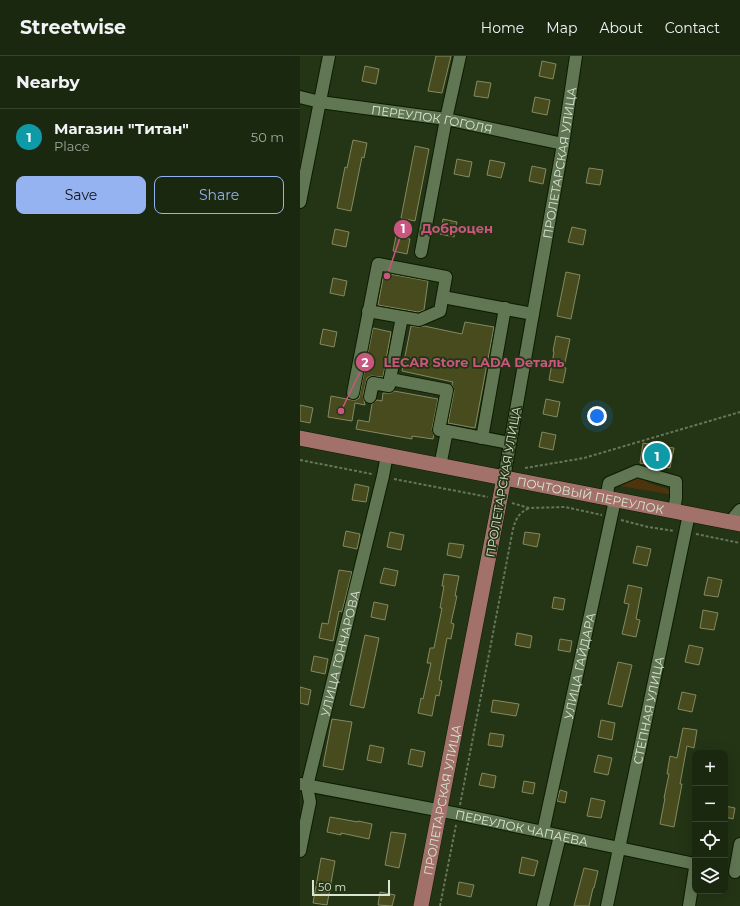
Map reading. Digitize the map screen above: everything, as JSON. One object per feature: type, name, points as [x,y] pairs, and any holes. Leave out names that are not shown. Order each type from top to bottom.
[{"type":"main road","name":"ПОЧТОВЫЙ ПЕРЕУЛОК","points":[[300,438],[440,466],[504,475],[610,499],[735,523]]},
{"type":"main road","name":"ПРОЛЕТАРСКАЯ УЛИЦА","points":[[421,906],[504,475]]},
{"type":"street","points":[[300,202],[329,56]]},
{"type":"street","points":[[421,252],[446,119],[460,56]]},
{"type":"street","name":"ПРОЛЕТАРСКАЯ УЛИЦА","points":[[504,475],[563,144],[576,56]]},
{"type":"street","name":"ПЕРЕУЛОК ГОГОЛЯ","points":[[300,97],[320,102],[446,119],[563,144]]},
{"type":"street","points":[[353,393],[368,311],[378,264],[446,277],[440,311],[418,320],[368,311]]},
{"type":"street","points":[[443,297],[533,314]]},
{"type":"street","points":[[482,438],[505,308]]},
{"type":"street","points":[[370,397],[373,383],[389,386],[402,317]]},
{"type":"street","points":[[390,379],[446,390],[440,430],[510,443]]},
{"type":"street","points":[[440,466],[447,431]]},
{"type":"street","name":"УЛИЦА ГОНЧАРОВА","points":[[300,851],[310,802],[303,785],[383,476],[387,455]]},
{"type":"street","name":"УЛИЦА ГАЙДАРА","points":[[543,832],[611,518],[609,483],[637,471],[676,482],[674,511]]},
{"type":"street","points":[[735,523],[740,510]]},
{"type":"street","name":"СТЕПНАЯ УЛИЦА","points":[[606,906],[689,514]]},
{"type":"street","name":"ПЕРЕУЛОК ЧАПАЕВА","points":[[303,785],[458,814],[692,863]]},
{"type":"street","points":[[543,906],[560,836]]},
{"type":"street","points":[[733,871],[740,844]]},
{"type":"street","points":[[689,906],[692,887]]},
{"type":"path","points":[[504,475],[584,458],[740,412]]},
{"type":"path","points":[[300,460],[500,500],[529,508],[565,507],[648,527],[686,532],[740,543]]},
{"type":"path","points":[[440,906],[513,529],[516,519],[521,512],[529,508]]},
{"type":"shaded area","points":[[640,476],[649,483],[671,491],[674,495],[614,485]]},
{"type":"building","points":[[436,56],[451,56],[442,93],[428,91]]},
{"type":"building","points":[[542,61],[556,64],[553,79],[539,76]]},
{"type":"building","points":[[365,66],[379,69],[376,84],[362,81]]},
{"type":"building","points":[[477,81],[491,83],[488,98],[474,96]]},
{"type":"building","points":[[535,97],[550,100],[547,115],[532,112]]},
{"type":"building","points":[[353,140],[367,143],[364,158],[362,157],[351,211],[337,208],[345,167],[347,168]]},
{"type":"building","points":[[415,146],[429,149],[415,221],[401,218]]},
{"type":"building","points":[[457,159],[472,162],[469,177],[454,174]]},
{"type":"building","points":[[490,160],[505,163],[501,178],[487,175]]},
{"type":"building","points":[[532,166],[546,169],[543,184],[529,181]]},
{"type":"building","points":[[589,168],[603,170],[600,185],[586,183]]},
{"type":"building","points":[[443,219],[457,222],[454,237],[440,234]]},
{"type":"building","points":[[572,227],[586,230],[583,245],[568,242]]},
{"type":"building","points":[[335,229],[349,232],[346,247],[332,244]]},
{"type":"building","points":[[396,236],[410,239],[407,254],[393,251]]},
{"type":"building","points":[[566,272],[580,275],[571,319],[557,316]]},
{"type":"building","points":[[384,273],[428,281],[424,310],[418,312],[378,305]]},
{"type":"building","points":[[333,278],[347,281],[344,296],[330,293]]},
{"type":"building","points":[[465,322],[494,327],[475,428],[448,423],[454,391],[452,384],[453,382],[402,371],[411,326],[424,326],[462,334]]},
{"type":"building","points":[[373,328],[391,332],[383,377],[371,376],[367,378],[363,395],[365,405],[355,403],[352,421],[328,417],[331,396],[352,400],[359,398]]},
{"type":"building","points":[[323,329],[337,332],[334,347],[320,344]]},
{"type":"building","points":[[556,336],[570,339],[564,367],[566,368],[563,383],[549,380]]},
{"type":"building","points":[[394,391],[438,399],[432,429],[434,435],[433,439],[412,436],[412,439],[356,429],[358,420],[369,422],[372,404],[377,400],[382,401],[383,393],[391,393]]},
{"type":"building","points":[[546,399],[560,402],[557,417],[543,414]]},
{"type":"building","points":[[300,405],[313,408],[310,423],[300,421]]},
{"type":"building","points":[[542,432],[556,435],[553,450],[539,447]]},
{"type":"building","points":[[643,443],[674,448],[670,468],[640,463]]},
{"type":"building","points":[[355,484],[369,487],[366,502],[352,500]]},
{"type":"building","points":[[346,531],[360,534],[357,549],[343,546]]},
{"type":"building","points":[[390,532],[404,535],[401,550],[387,547]]},
{"type":"building","points":[[525,532],[540,534],[537,547],[523,544]]},
{"type":"building","points":[[449,543],[464,545],[461,558],[447,555]]},
{"type":"building","points":[[637,546],[651,549],[647,566],[633,563]]},
{"type":"building","points":[[384,568],[398,571],[395,586],[380,583]]},
{"type":"building","points":[[339,570],[352,572],[342,612],[339,611],[333,641],[319,638],[322,623],[328,624]]},
{"type":"building","points":[[444,574],[459,576],[455,596],[457,596],[451,623],[454,624],[451,639],[447,638],[439,680],[442,681],[439,696],[436,695],[432,716],[418,713],[421,698],[423,699],[431,663],[427,663],[430,648],[434,648],[442,608],[440,608],[444,586],[442,586]]},
{"type":"building","points":[[708,577],[722,580],[718,597],[704,595]]},
{"type":"building","points":[[628,585],[642,588],[636,619],[640,620],[636,637],[622,634],[629,604],[624,603]]},
{"type":"building","points":[[554,597],[565,599],[563,610],[552,608]]},
{"type":"building","points":[[374,602],[388,605],[385,620],[371,617]]},
{"type":"building","points":[[703,610],[718,613],[714,630],[700,628]]},
{"type":"building","points":[[517,633],[532,636],[530,648],[515,645]]},
{"type":"building","points":[[365,635],[379,638],[364,708],[350,705]]},
{"type":"building","points":[[560,639],[572,641],[570,652],[558,650]]},
{"type":"building","points":[[689,645],[703,648],[699,665],[685,662]]},
{"type":"building","points":[[314,656],[328,659],[325,674],[311,671]]},
{"type":"building","points":[[618,662],[632,665],[622,707],[608,704]]},
{"type":"building","points":[[300,687],[311,690],[308,705],[300,703]]},
{"type":"building","points":[[682,692],[696,695],[692,712],[678,709]]},
{"type":"building","points":[[493,700],[519,704],[516,716],[491,712]]},
{"type":"building","points":[[332,719],[352,722],[343,770],[323,766]]},
{"type":"building","points":[[601,720],[615,723],[612,740],[598,737]]},
{"type":"building","points":[[683,728],[697,730],[694,748],[687,746],[674,827],[660,824],[669,774],[667,774],[670,756],[677,758]]},
{"type":"building","points":[[490,733],[504,735],[502,747],[488,745]]},
{"type":"building","points":[[370,745],[384,748],[381,763],[367,760]]},
{"type":"building","points":[[411,749],[425,752],[422,767],[408,764]]},
{"type":"building","points":[[598,755],[612,758],[608,775],[594,772]]},
{"type":"building","points":[[482,773],[496,776],[494,788],[479,785]]},
{"type":"building","points":[[524,781],[535,783],[533,794],[522,792]]},
{"type":"building","points":[[560,790],[567,792],[565,803],[557,801]]},
{"type":"building","points":[[591,798],[605,801],[601,818],[587,816]]},
{"type":"building","points":[[728,807],[735,808],[733,819],[728,818]]},
{"type":"building","points":[[330,817],[372,824],[369,839],[341,833],[341,835],[327,832]]},
{"type":"building","points":[[391,832],[406,834],[399,868],[385,865]]},
{"type":"building","points":[[522,857],[538,861],[534,876],[519,873]]},
{"type":"building","points":[[321,858],[335,861],[327,905],[313,903]]},
{"type":"building","points":[[584,868],[598,871],[594,888],[589,906],[574,906]]},
{"type":"building","points":[[459,882],[474,885],[471,897],[457,894]]},
{"type":"building","points":[[380,892],[395,895],[392,906],[378,905]]},
{"type":"place","name":"Доброцен","points":[[387,276]]},
{"type":"place","name":"LECAR Store LADA Dеталь","points":[[341,411]]},
{"type":"place","name":"Магазин \"Титан\"","points":[[657,456]]}]
